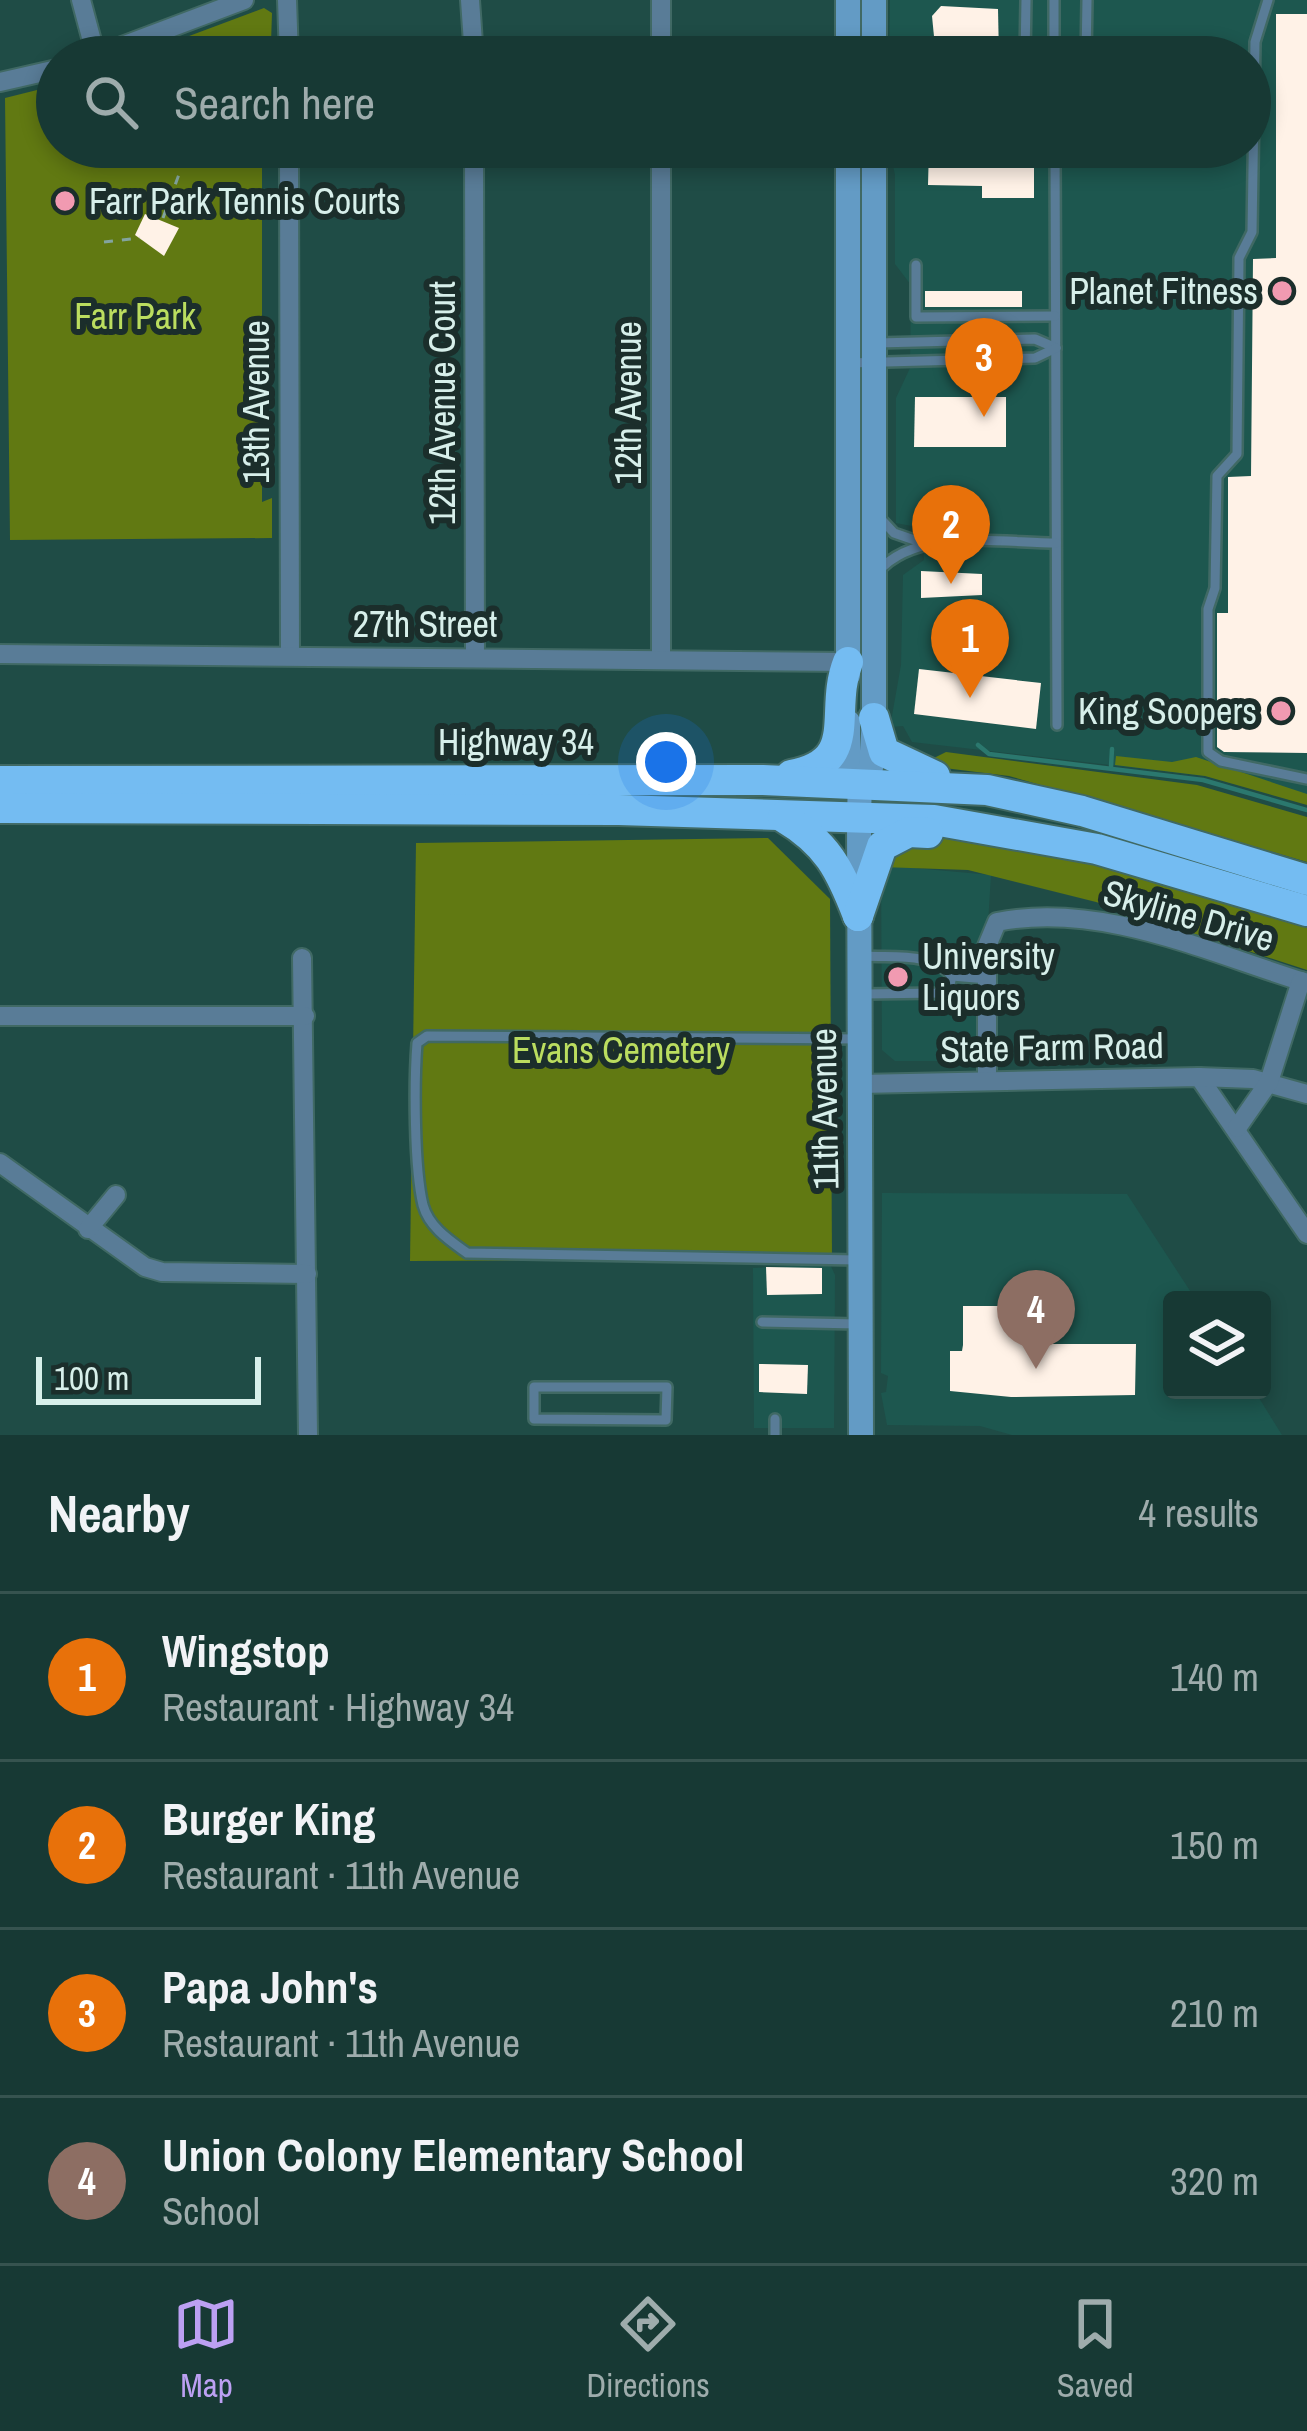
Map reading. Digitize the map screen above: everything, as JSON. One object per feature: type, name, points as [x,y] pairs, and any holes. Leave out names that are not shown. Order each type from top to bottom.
[{"type":"highway","points":[[763,781],[809,772],[829,760],[838,745],[839,684],[848,662]]},
{"type":"highway","points":[[874,718],[883,751],[892,760],[987,790]]},
{"type":"highway","name":"Highway 34","points":[[0,782],[763,781],[987,790],[1082,811],[1307,880]]},
{"type":"highway","name":"Highway 34","points":[[0,808],[859,816],[998,827],[1307,911]]},
{"type":"highway","points":[[778,814],[823,844],[837,864],[858,916]]},
{"type":"highway","points":[[858,916],[876,856],[895,837],[909,832],[1053,839]]},
{"type":"main road","points":[[848,0],[848,36]]},
{"type":"main road","points":[[874,0],[874,36]]},
{"type":"main road","name":"11th Avenue","points":[[849,168],[875,508],[874,718],[871,769],[860,782],[859,816],[861,1435]]},
{"type":"main road","name":"11th Avenue","points":[[860,782],[848,769],[848,662],[873,168]]},
{"type":"street","points":[[81,0],[89,36]]},
{"type":"street","points":[[149,36],[244,0]]},
{"type":"street","points":[[287,0],[288,36]]},
{"type":"street","points":[[470,0],[473,36]]},
{"type":"street","points":[[661,0],[661,36]]},
{"type":"street","points":[[0,82],[36,74]]},
{"type":"street","name":"13th Avenue","points":[[289,168],[290,656]]},
{"type":"street","name":"12th Avenue Court","points":[[474,168],[475,658]]},
{"type":"street","name":"12th Avenue","points":[[661,168],[661,658]]},
{"type":"street","name":"27th Street","points":[[0,654],[848,662]]},
{"type":"street","name":"Skyline Drive","points":[[987,1080],[987,946],[998,922],[1061,915],[1133,929],[1304,982]]},
{"type":"street","points":[[302,958],[308,1435]]},
{"type":"street","points":[[1237,1129],[1269,1082],[1304,982]]},
{"type":"street","points":[[0,1016],[305,1016]]},
{"type":"street","points":[[1199,1077],[1269,1082],[1307,1094]]},
{"type":"street","name":"State Farm Road","points":[[860,1084],[1199,1077],[1307,1234]]},
{"type":"street","points":[[0,1162],[124,1256],[162,1272],[307,1274]]},
{"type":"street","points":[[88,1229],[116,1195]]},
{"type":"lane","points":[[1025,36],[1026,0]]},
{"type":"lane","points":[[1054,0],[1054,36]]},
{"type":"lane","points":[[1086,36],[1087,0]]},
{"type":"lane","points":[[1257,36],[1268,0]]},
{"type":"lane","points":[[1055,168],[1057,725]]},
{"type":"lane","points":[[1253,168],[1252,232],[1239,258],[1237,454],[1217,476],[1215,588],[1208,609],[1208,752],[1221,761],[1307,779]]},
{"type":"lane","points":[[916,265],[916,317],[1055,316]]},
{"type":"lane","points":[[979,341],[981,316]]},
{"type":"lane","points":[[861,352],[1035,339],[1056,348]]},
{"type":"lane","points":[[861,352],[1035,358],[1056,348]]},
{"type":"lane","points":[[875,508],[888,529],[926,544],[1056,543]]},
{"type":"lane","points":[[873,591],[885,563],[926,544]]},
{"type":"lane","points":[[858,956],[922,959],[942,964],[952,976],[986,979]]},
{"type":"lane","points":[[858,994],[941,993],[950,989],[952,976]]},
{"type":"lane","points":[[859,1039],[427,1036],[417,1043],[415,1068],[423,1206],[438,1231],[467,1253],[862,1260]]},
{"type":"lane","points":[[762,1322],[862,1324]]},
{"type":"lane","points":[[534,1387],[667,1388],[666,1420],[550,1419],[534,1419],[534,1387]]},
{"type":"lane","points":[[550,1419],[550,1435]]},
{"type":"lane","points":[[775,1419],[775,1435]]},
{"type":"path","points":[[163,218],[181,168]]},
{"type":"path","points":[[104,242],[140,238]]},
{"type":"shaded area","points":[[890,0],[1307,0],[1307,799],[1205,776],[912,742],[903,726],[890,727],[901,665],[903,575],[924,560],[922,528],[896,523],[896,398],[910,368],[911,285],[895,264],[894,168],[1271,168],[1271,36],[889,36]]},
{"type":"shaded area","points":[[881,865],[991,875],[988,924],[975,960],[977,1061],[895,1061],[882,1050]]},
{"type":"shaded area","points":[[882,1193],[1127,1194],[1190,1291],[1163,1291],[1163,1399],[1260,1399],[1282,1435],[1012,1435],[980,1426],[887,1425],[881,1393],[886,1392],[888,1376],[881,1373]]},
{"type":"shaded area","points":[[830,1264],[835,1275],[834,1428],[754,1428],[753,1268]]},
{"type":"green space","points":[[264,8],[272,13],[271,36],[189,36]]},
{"type":"green space","name":"Farr Park","points":[[36,90],[36,168],[262,168],[262,502],[272,498],[272,538],[10,540],[5,98]]},
{"type":"green space","points":[[946,752],[1197,785],[1307,817],[1307,862],[1009,776],[920,765]]},
{"type":"green space","points":[[1116,756],[1172,762],[1196,757],[1307,794],[1307,805],[1205,776],[1115,765]]},
{"type":"green space","points":[[934,837],[1076,859],[1307,925],[1307,970],[1096,902],[968,870],[881,867],[887,854]]},
{"type":"green space","name":"Evans Cemetery","points":[[768,838],[830,899],[832,1259],[410,1261],[416,843]]},
{"type":"building","points":[[941,6],[998,9],[999,36],[934,36],[932,16]]},
{"type":"building","points":[[1276,14],[1307,14],[1307,753],[1224,752],[1217,747],[1217,613],[1228,613],[1228,477],[1251,476],[1253,259],[1276,258]]},
{"type":"building","points":[[928,168],[1034,168],[1034,198],[982,198],[982,186],[928,185]]},
{"type":"building","points":[[145,214],[179,228],[164,256],[135,235]]},
{"type":"building","points":[[925,291],[1022,291],[1022,307],[925,307]]},
{"type":"building","points":[[915,397],[1006,397],[1006,447],[914,447]]},
{"type":"building","points":[[921,571],[982,574],[982,595],[921,598]]},
{"type":"building","points":[[919,669],[1041,683],[1036,729],[914,714]]},
{"type":"building","points":[[766,1267],[822,1268],[822,1294],[767,1295]]},
{"type":"building","points":[[963,1306],[1023,1306],[1023,1344],[1136,1344],[1135,1395],[1011,1397],[950,1391],[950,1351],[962,1351]]},
{"type":"building","points":[[759,1364],[808,1365],[807,1394],[759,1392]]},
{"type":"waterway","points":[[978,745],[989,754],[1203,780],[1307,810]]},
{"type":"waterway","points":[[1111,767],[1112,749]]},
{"type":"place","name":"Farr Park Tennis Courts","points":[[65,201]]},
{"type":"place","name":"Planet Fitness","points":[[1282,291]]},
{"type":"place","name":"Papa John's","points":[[984,417]]},
{"type":"place","name":"Burger King","points":[[951,584]]},
{"type":"place","name":"Wingstop","points":[[970,698]]},
{"type":"place","name":"King Soopers","points":[[1281,711]]},
{"type":"place","name":"University Liquors","points":[[898,977]]},
{"type":"place","name":"Union Colony Elementary School","points":[[1036,1369]]}]
